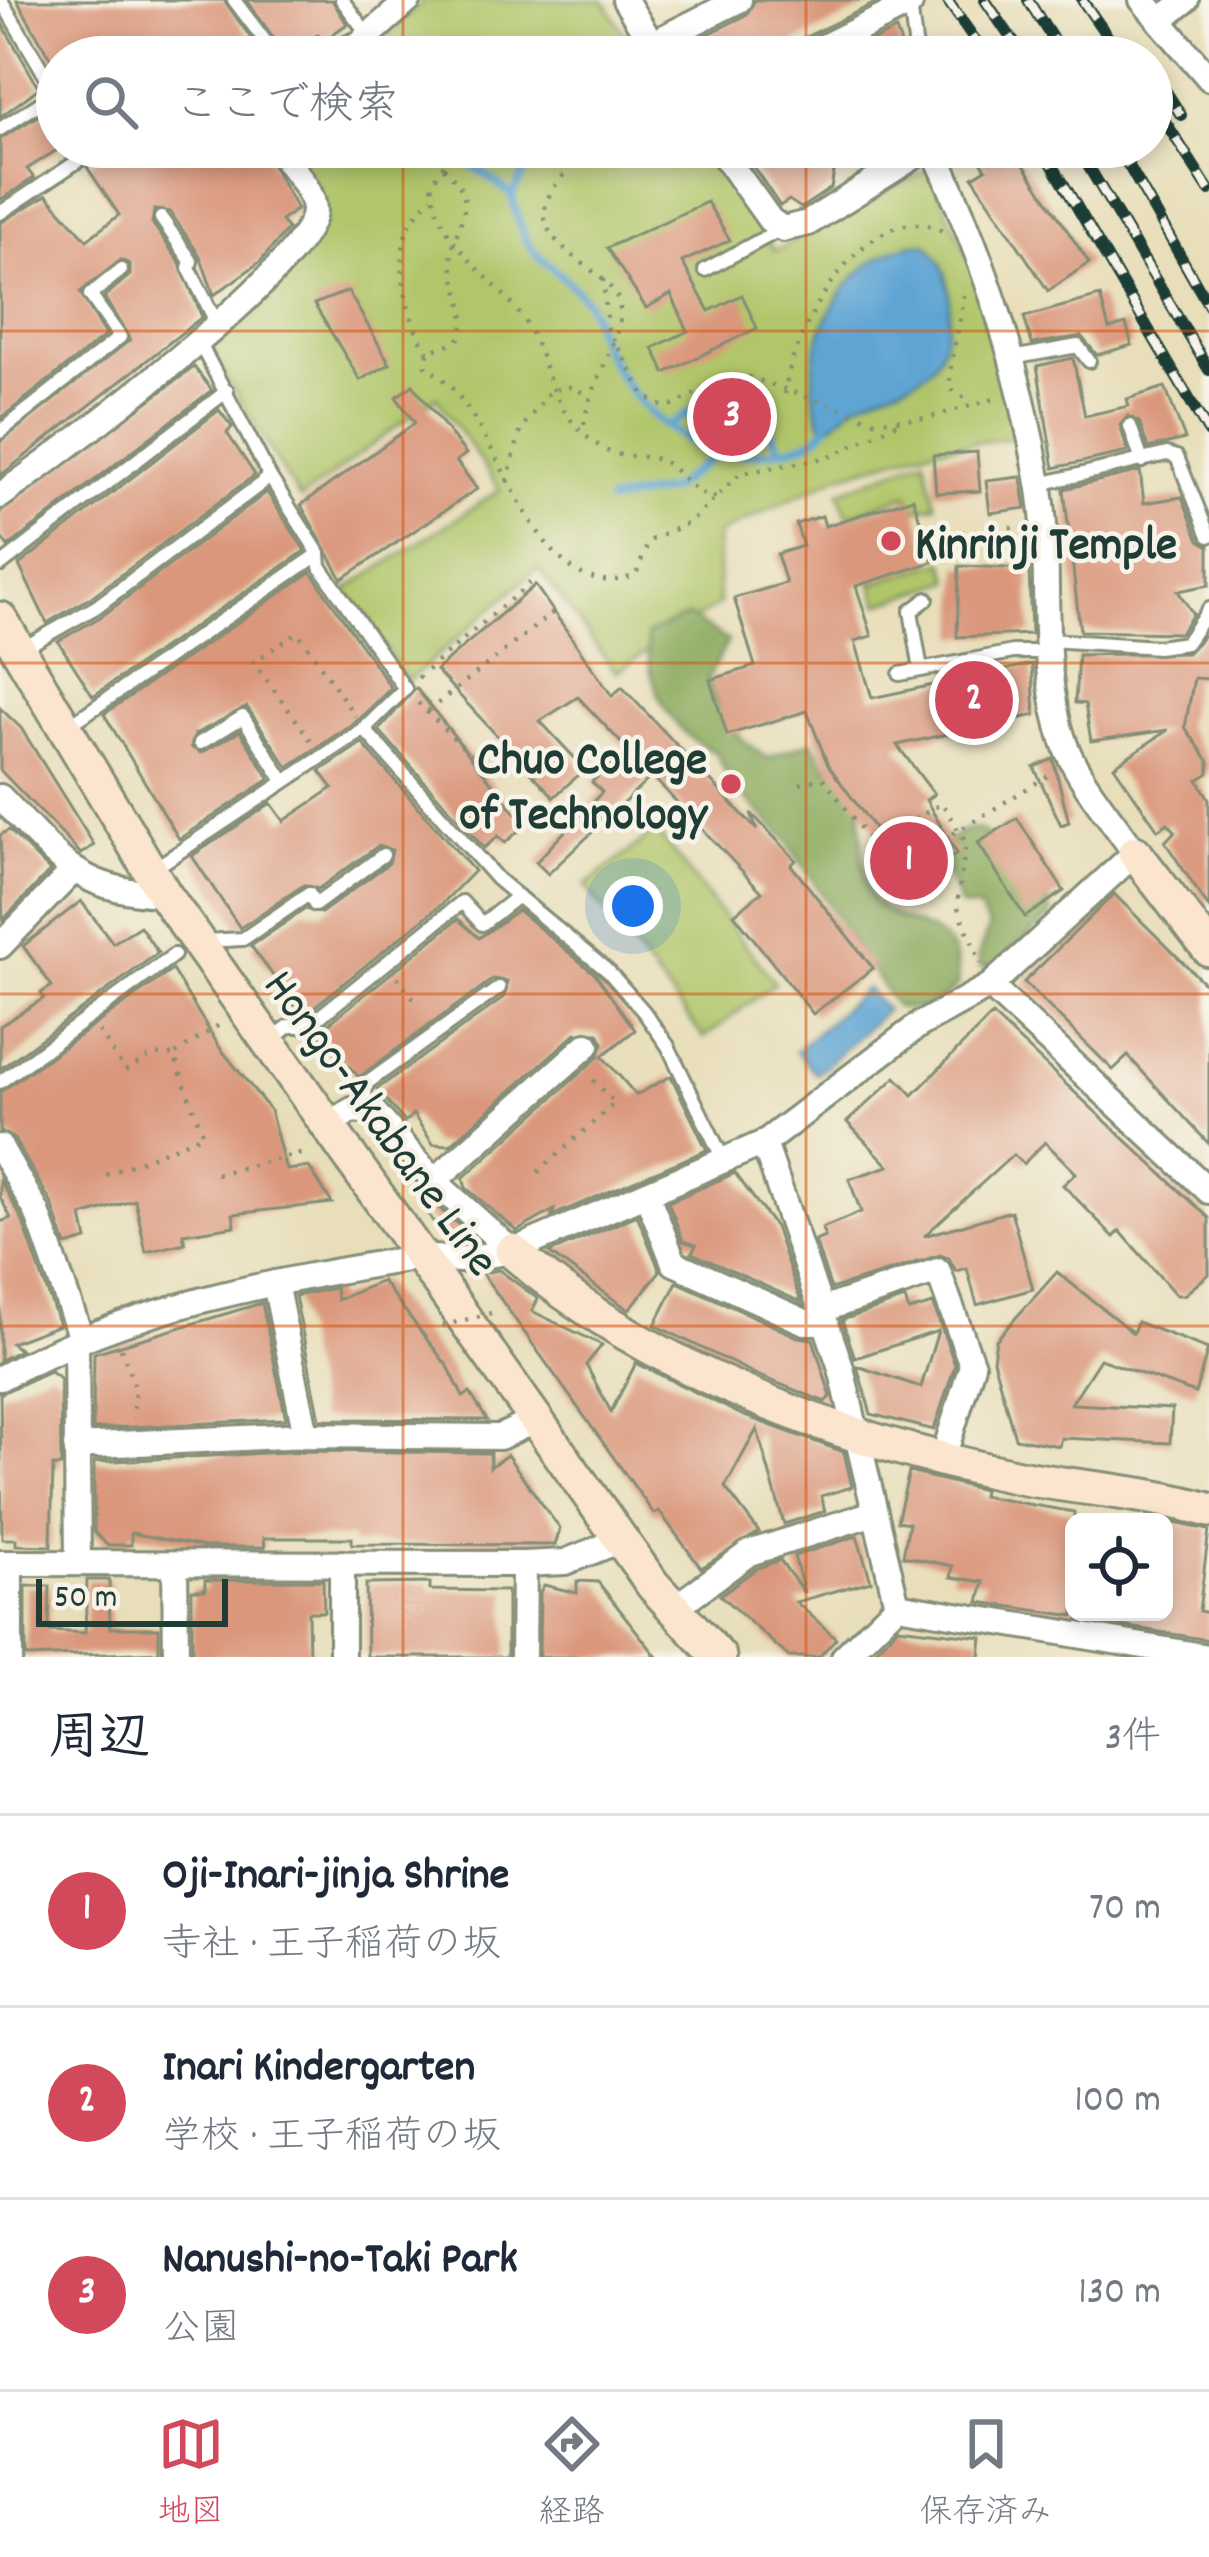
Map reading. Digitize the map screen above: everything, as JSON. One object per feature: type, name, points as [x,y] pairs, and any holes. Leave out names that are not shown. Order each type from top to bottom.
[{"type":"main road","name":"Hongo-Akabane Line","points":[[0,619],[157,882],[186,948],[268,1042],[319,1138],[420,1257],[621,1540],[673,1609],[719,1657]]},
{"type":"main road","points":[[1135,853],[1209,950]]},
{"type":"main road","points":[[512,1251],[590,1312],[668,1354],[857,1432],[943,1458],[1209,1510]]},
{"type":"street","points":[[369,36],[409,0]]},
{"type":"street","points":[[625,0],[647,36]]},
{"type":"street","points":[[679,36],[739,0]]},
{"type":"street","points":[[1142,0],[1173,36]]},
{"type":"street","points":[[1160,21],[1186,0]]},
{"type":"street","points":[[843,36],[909,2]]},
{"type":"street","points":[[1173,36],[1209,78]]},
{"type":"street","points":[[0,496],[207,333],[289,254],[314,218],[310,195],[292,168]]},
{"type":"street","points":[[733,168],[770,220],[782,229],[808,223],[897,168]]},
{"type":"street","points":[[0,1378],[116,1324],[275,1283],[420,1257],[459,1260],[512,1251],[764,1143],[919,1025],[990,986],[1135,853],[1066,747],[1049,646],[1045,524],[1012,358],[986,267],[941,168]]},
{"type":"street","points":[[0,797],[73,871],[110,891],[157,882]]},
{"type":"street","points":[[0,946],[73,871]]},
{"type":"street","points":[[990,986],[1209,1191]]},
{"type":"street","points":[[434,1181],[579,1052]]},
{"type":"street","points":[[319,1138],[362,1109],[374,1112],[434,1181],[512,1251]]},
{"type":"street","points":[[764,1143],[857,1432],[897,1605]]},
{"type":"street","points":[[0,1148],[37,1212],[79,1339],[78,1563]]},
{"type":"street","points":[[646,1196],[674,1263],[805,1322],[938,1271],[972,1365],[943,1458]]},
{"type":"street","points":[[275,1283],[306,1435]]},
{"type":"street","points":[[76,1446],[306,1435],[500,1438],[536,1420]]},
{"type":"street","points":[[673,1609],[749,1553],[874,1513]]},
{"type":"street","points":[[10,1657],[5,1563],[524,1564],[566,1562],[621,1540]]},
{"type":"street","points":[[342,1563],[342,1657]]},
{"type":"street","points":[[175,1564],[176,1657]]},
{"type":"street","points":[[523,1657],[524,1564]]},
{"type":"street","points":[[897,1605],[1160,1653],[1209,1657]]},
{"type":"street","points":[[844,1657],[897,1605]]},
{"type":"lane","points":[[234,0],[261,36]]},
{"type":"lane","points":[[343,0],[369,36]]},
{"type":"lane","points":[[909,2],[914,36]]},
{"type":"lane","points":[[2,6],[36,61]]},
{"type":"lane","points":[[0,129],[36,106]]},
{"type":"lane","points":[[0,213],[65,168]]},
{"type":"lane","points":[[157,882],[284,781],[364,729],[405,689],[320,566],[319,554],[271,478],[227,391],[189,268],[191,261],[161,218]]},
{"type":"lane","points":[[706,270],[782,229]]},
{"type":"lane","points":[[0,432],[120,337],[90,295],[121,270]]},
{"type":"lane","points":[[1012,358],[1078,346],[1089,361]]},
{"type":"lane","points":[[1,565],[227,391]]},
{"type":"lane","points":[[1130,426],[1142,461]]},
{"type":"lane","points":[[1039,485],[1177,457],[1209,536]]},
{"type":"lane","points":[[18,652],[96,608],[271,478]]},
{"type":"lane","points":[[63,729],[154,672],[319,554]]},
{"type":"lane","points":[[921,670],[911,611],[927,599]]},
{"type":"lane","points":[[900,674],[1049,646],[1186,644],[1209,609]]},
{"type":"lane","points":[[200,743],[243,717],[284,781]]},
{"type":"lane","points":[[364,729],[433,810],[518,896],[609,972],[644,1012],[668,1046],[724,1161]]},
{"type":"lane","points":[[0,1082],[186,948],[243,939],[309,894],[315,905],[327,899],[383,855]]},
{"type":"lane","points":[[268,1042],[289,1026],[308,1026],[462,902],[482,924],[518,896]]},
{"type":"lane","points":[[362,1109],[367,1083],[499,988]]},
{"type":"path","points":[[428,352],[457,341],[464,325],[452,239],[431,183],[442,168]]},
{"type":"path","points":[[446,168],[465,204],[452,239]]},
{"type":"path","points":[[563,168],[566,172],[549,204],[555,242],[603,279],[618,298],[621,316],[589,395],[584,431]]},
{"type":"path","points":[[433,196],[408,228],[405,249],[412,317],[428,352],[426,368],[449,382],[507,481],[568,568],[601,581],[636,575],[649,541],[692,521],[739,475],[829,457],[898,423],[1012,397]]},
{"type":"path","points":[[785,394],[791,358],[803,332],[818,313],[823,292],[852,256],[892,229],[912,223],[949,235]]},
{"type":"path","points":[[452,239],[530,328],[541,347],[550,391],[584,431],[617,455],[665,463],[700,492],[719,497]]},
{"type":"path","points":[[603,279],[613,341],[644,395],[659,405],[670,406],[722,379],[750,377],[785,394],[860,417],[898,423]]},
{"type":"path","points":[[963,284],[960,340],[948,378],[950,389],[972,403]]},
{"type":"path","points":[[507,481],[521,429],[550,391],[568,387],[589,395]]},
{"type":"path","points":[[938,534],[1045,524]]},
{"type":"path","points":[[495,778],[405,689],[531,582]]},
{"type":"path","points":[[427,712],[560,607]]},
{"type":"path","points":[[322,754],[254,662],[298,632],[364,729]]},
{"type":"path","points":[[957,831],[1064,768]]},
{"type":"path","points":[[800,784],[823,778],[873,845],[943,803],[966,843],[957,905],[990,986]]},
{"type":"path","points":[[386,963],[416,1001]]},
{"type":"path","points":[[90,1017],[125,1071],[152,1055],[174,1055],[219,1025]]},
{"type":"path","points":[[538,1172],[615,1103],[579,1052]]},
{"type":"path","points":[[106,1175],[202,1135],[174,1055]]},
{"type":"path","points":[[216,1174],[319,1138]]},
{"type":"path","points":[[442,1326],[491,1313]]},
{"type":"path","points":[[116,1324],[135,1388],[132,1444]]},
{"type":"green space","points":[[425,0],[604,0],[625,36],[387,36]]},
{"type":"green space","points":[[304,168],[716,168],[775,251],[929,169],[984,293],[1018,437],[927,449],[838,476],[717,535],[719,604],[616,672],[538,568],[408,681],[346,590],[500,490],[436,397],[300,499],[207,346],[284,277],[317,234],[323,213],[314,182]]},
{"type":"green space","points":[[925,458],[936,505],[914,510],[908,495],[847,516],[839,492]]},
{"type":"green space","points":[[944,561],[951,581],[879,604],[872,584]]},
{"type":"green space","points":[[688,616],[728,641],[707,680],[723,714],[747,743],[767,758],[812,741],[827,768],[857,764],[869,891],[887,911],[942,937],[951,948],[957,986],[943,998],[922,1008],[896,1007],[785,838],[731,784],[716,752],[673,719],[656,688],[647,634]]},
{"type":"green space","points":[[966,829],[981,830],[1049,898],[1051,916],[994,965],[981,968],[978,957],[989,927],[979,908],[961,907],[944,867],[952,838]]},
{"type":"green space","points":[[656,831],[775,983],[704,1038],[585,886]]},
{"type":"water","points":[[925,243],[942,265],[949,291],[941,351],[924,373],[856,404],[825,430],[815,401],[813,371],[830,311],[870,264],[896,249]]},
{"type":"water","points":[[866,988],[886,1010],[817,1074],[796,1051]]},
{"type":"building","points":[[17,0],[224,0],[249,36],[38,36]]},
{"type":"building","points":[[247,0],[332,0],[347,24],[330,36],[272,36]]},
{"type":"building","points":[[755,0],[881,0],[808,36],[705,36],[746,15]]},
{"type":"building","points":[[0,20],[36,90],[0,117]]},
{"type":"building","points":[[36,117],[36,163],[27,169],[34,178],[0,200],[0,139]]},
{"type":"building","points":[[88,168],[274,168],[297,209],[281,221],[288,229],[260,262],[214,295],[200,256],[170,212],[154,210],[152,223],[180,263],[202,317],[0,476],[0,442],[130,340],[104,297],[130,275],[130,264],[121,260],[80,292],[106,335],[0,419],[0,223],[47,195],[87,240],[119,215]]},
{"type":"building","points":[[754,168],[835,168],[831,188],[801,208],[789,200],[780,206]]},
{"type":"building","points":[[1026,168],[1089,263],[1048,291],[973,177],[986,169]]},
{"type":"building","points":[[707,202],[730,240],[682,262],[709,311],[742,295],[757,328],[665,373],[653,348],[688,331],[671,294],[646,308],[607,248]]},
{"type":"building","points":[[348,291],[390,364],[360,380],[314,304]]},
{"type":"building","points":[[1100,296],[1109,329],[1126,324],[1132,345],[1097,355],[1081,336],[1032,344],[1024,317]]},
{"type":"building","points":[[1073,358],[1085,416],[1129,406],[1127,399],[1165,387],[1185,439],[1148,448],[1139,422],[1128,416],[1120,425],[1128,452],[1054,468],[1037,366]]},
{"type":"building","points":[[194,367],[212,390],[8,547],[0,536],[0,512]]},
{"type":"building","points":[[413,385],[466,454],[456,461],[477,489],[342,579],[301,505],[415,423],[396,397]]},
{"type":"building","points":[[219,410],[232,427],[227,433],[255,475],[90,598],[47,623],[19,565]]},
{"type":"building","points":[[977,452],[980,491],[936,493],[933,455]]},
{"type":"building","points":[[1140,471],[1144,503],[1182,497],[1199,540],[1209,546],[1209,585],[1178,591],[1193,614],[1180,633],[1080,631],[1064,489]]},
{"type":"building","points":[[1021,477],[1026,508],[990,513],[986,481]]},
{"type":"building","points":[[267,492],[305,551],[93,696],[58,641],[102,616]]},
{"type":"building","points":[[913,498],[933,562],[856,586],[872,636],[855,641],[872,698],[1032,664],[1035,715],[897,745],[934,794],[926,800],[957,854],[939,864],[944,873],[915,890],[909,881],[884,896],[865,866],[891,851],[828,765],[807,711],[727,735],[710,680],[755,666],[734,598],[786,583],[777,554],[803,546],[796,524],[822,516],[825,526]]},
{"type":"building","points":[[959,566],[1029,569],[1031,634],[957,637]]},
{"type":"building","points":[[311,572],[391,688],[357,721],[288,767],[247,707],[195,734],[191,747],[201,753],[240,731],[270,779],[179,839],[104,714]]},
{"type":"building","points":[[535,585],[612,696],[622,687],[757,830],[751,813],[796,860],[791,865],[873,968],[813,1014],[734,914],[762,892],[652,776],[548,874],[536,862],[602,792],[592,782],[627,749],[578,697],[540,721],[585,769],[554,797],[436,670]]},
{"type":"building","points":[[1209,630],[1209,679],[1194,678],[1185,727],[1209,762],[1209,773],[1198,780],[1209,799],[1209,908],[1165,842],[1175,831],[1168,823],[1158,830],[1114,766],[1168,730],[1091,741],[1085,704],[1075,703],[1078,655],[1187,653]]},
{"type":"building","points":[[416,688],[525,825],[505,843],[498,836],[484,848],[379,730]]},
{"type":"building","points":[[0,708],[21,728],[94,845],[81,854],[0,770]]},
{"type":"building","points":[[362,743],[474,871],[442,904],[303,1016],[251,946],[305,909],[321,913],[389,863],[392,850],[378,846],[318,889],[304,885],[240,928],[192,856],[271,803],[284,821],[333,788],[320,771]]},
{"type":"building","points":[[1053,759],[1069,822],[1061,825],[1034,767]]},
{"type":"building","points":[[1017,818],[1064,891],[1025,917],[978,843]]},
{"type":"building","points":[[9,830],[50,871],[3,920],[0,835]]},
{"type":"building","points":[[1114,894],[1209,988],[1209,1144],[1128,1056],[1113,1070],[1024,982]]},
{"type":"building","points":[[81,901],[113,943],[140,926],[158,953],[0,1069],[0,1026],[44,998],[41,993],[52,986],[23,946]]},
{"type":"building","points":[[518,910],[595,974],[635,1030],[602,1056],[636,1095],[671,1076],[707,1150],[552,1216],[554,1210],[517,1231],[466,1188],[463,1178],[598,1057],[603,1043],[598,1033],[576,1033],[450,1145],[433,1144],[413,1114],[405,1122],[377,1089],[505,997],[507,981],[493,979],[359,1077],[317,1033],[458,919],[479,938]]},
{"type":"building","points":[[172,970],[220,1048],[270,1110],[286,1170],[309,1167],[332,1203],[233,1214],[235,1226],[183,1234],[185,1243],[146,1252],[135,1200],[82,1216],[87,1240],[66,1246],[52,1204],[14,1139],[0,1131],[0,1092]]},
{"type":"building","points":[[992,1015],[1209,1218],[1209,1274],[1184,1295],[1176,1295],[1120,1231],[1114,1237],[1063,1185],[1076,1173],[1045,1142],[1023,1164],[1013,1155],[924,1236],[1011,1211],[1033,1289],[977,1305],[967,1268],[956,1271],[949,1258],[940,1255],[831,1289],[815,1241],[825,1237],[822,1228],[861,1212],[849,1179],[889,1166],[847,1122],[896,1077],[913,1095]]},
{"type":"building","points":[[735,1173],[775,1227],[801,1302],[692,1253],[696,1245],[683,1241],[668,1202]]},
{"type":"building","points":[[0,1180],[22,1219],[59,1325],[11,1343],[20,1350],[0,1360],[0,1222],[11,1218],[0,1197]]},
{"type":"building","points":[[436,1205],[476,1240],[448,1243],[426,1211]]},
{"type":"building","points":[[637,1215],[660,1271],[629,1310],[549,1253]]},
{"type":"building","points":[[499,1270],[538,1299],[532,1311],[602,1345],[586,1365],[611,1412],[636,1363],[742,1415],[844,1452],[852,1487],[821,1496],[825,1511],[784,1524],[757,1429],[725,1487],[759,1532],[701,1568],[659,1511],[654,1514],[482,1273]]},
{"type":"building","points":[[1057,1272],[1133,1333],[1137,1322],[1208,1349],[1195,1393],[1100,1359],[1071,1404],[1172,1409],[1170,1443],[1061,1438],[1059,1446],[1015,1438],[993,1360],[996,1340]]},
{"type":"building","points":[[382,1281],[449,1368],[463,1397],[470,1393],[487,1420],[320,1419],[295,1296],[335,1288],[337,1300]]},
{"type":"building","points":[[677,1282],[798,1337],[813,1339],[831,1397],[825,1402],[759,1376],[655,1325]]},
{"type":"building","points":[[905,1299],[909,1311],[933,1304],[955,1365],[934,1430],[871,1414],[857,1366],[921,1387],[938,1331],[855,1358],[842,1320]]},
{"type":"building","points":[[262,1303],[286,1419],[93,1429],[94,1353]]},
{"type":"building","points":[[50,1371],[60,1378],[61,1466],[53,1466],[51,1546],[16,1545],[16,1539],[2,1539],[0,1394]]},
{"type":"building","points":[[306,1451],[490,1453],[490,1467],[507,1455],[560,1529],[555,1545],[352,1544],[352,1538],[264,1538],[265,1547],[204,1547],[131,1533],[131,1545],[107,1545],[94,1532],[94,1462]]},
{"type":"building","points":[[909,1472],[983,1490],[982,1496],[1074,1512],[1065,1513],[1065,1615],[979,1602],[984,1582],[951,1577],[953,1566],[903,1556],[909,1523],[897,1521]]},
{"type":"building","points":[[1173,1523],[1209,1530],[1199,1611],[1209,1613],[1209,1640],[1091,1621],[1173,1621]]},
{"type":"building","points":[[857,1536],[871,1581],[796,1602],[836,1638],[819,1657],[789,1657],[720,1595],[757,1568],[780,1560],[804,1593],[794,1556]]},
{"type":"building","points":[[87,1580],[109,1580],[110,1628],[159,1628],[159,1652],[26,1657],[26,1586],[50,1586],[49,1631],[85,1633]]},
{"type":"building","points":[[205,1580],[323,1580],[324,1612],[308,1612],[309,1657],[192,1656],[192,1590],[205,1590]]},
{"type":"building","points":[[577,1581],[598,1582],[657,1657],[539,1657],[540,1592],[544,1585],[577,1593]]},
{"type":"building","points":[[430,1583],[430,1590],[507,1591],[507,1657],[367,1657],[366,1584]]},
{"type":"building","points":[[898,1627],[982,1637],[980,1657],[870,1657]]},
{"type":"waterway","points":[[476,168],[512,195],[530,246],[584,298],[614,366],[668,428],[716,450],[743,453],[805,443],[828,423]]},
{"type":"waterway","points":[[512,195],[526,168]]},
{"type":"waterway","points":[[668,427],[713,398],[739,393],[761,407],[783,449]]},
{"type":"waterway","points":[[609,502],[670,490],[717,453]]},
{"type":"railway","points":[[947,0],[972,36]]},
{"type":"railway","points":[[985,0],[1010,36]]},
{"type":"railway","points":[[1028,0],[1051,36]]},
{"type":"railway","points":[[1082,0],[1107,36]]},
{"type":"railway","points":[[1173,103],[1181,115]]},
{"type":"railway","points":[[1173,134],[1209,190]]},
{"type":"railway","points":[[1054,168],[1209,433]]},
{"type":"railway","points":[[1089,168],[1209,370]]},
{"type":"railway","points":[[1130,168],[1209,306]]},
{"type":"place","name":"Nanushi-no-Taki Park","points":[[732,417]]},
{"type":"place","name":"Kinrinji Temple","points":[[891,541]]},
{"type":"place","name":"Inari Kindergarten","points":[[974,700]]},
{"type":"place","name":"Chuo College of Technology","points":[[731,784]]},
{"type":"place","name":"Oji-Inari-jinja Shrine","points":[[909,861]]}]
